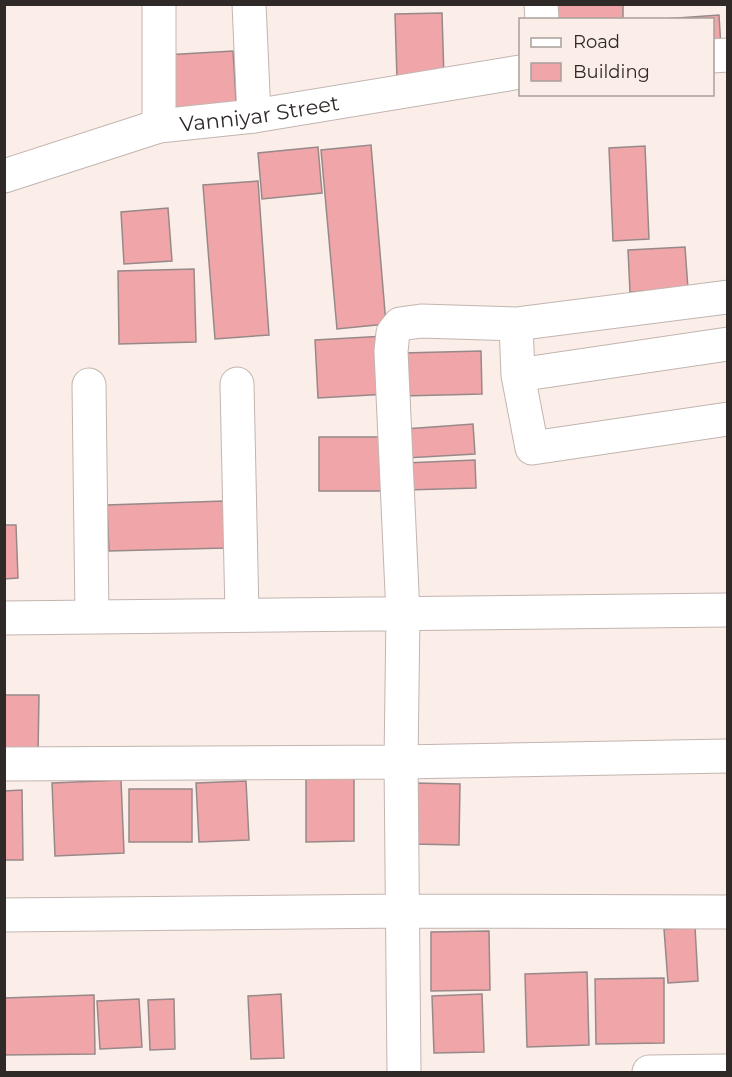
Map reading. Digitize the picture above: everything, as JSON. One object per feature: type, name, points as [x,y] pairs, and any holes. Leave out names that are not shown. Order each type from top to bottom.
[{"type":"street","points":[[159,4],[159,126]]},
{"type":"street","points":[[249,4],[254,116]]},
{"type":"street","name":"Vanniyar Street","points":[[4,177],[159,126],[254,116],[519,72]]},
{"type":"street","points":[[404,1072],[401,762],[403,614],[393,333],[400,324],[421,321],[516,324],[728,297]]},
{"type":"street","points":[[516,324],[518,375],[532,448],[728,419]]},
{"type":"street","points":[[518,375],[728,345]]},
{"type":"street","points":[[237,384],[242,615]]},
{"type":"street","points":[[88,385],[92,616]]},
{"type":"street","points":[[4,618],[728,610]]},
{"type":"street","points":[[4,764],[401,762],[728,756]]},
{"type":"street","points":[[4,915],[402,911],[728,912]]},
{"type":"street","points":[[649,1072],[728,1071]]},
{"type":"building","points":[[553,4],[623,4],[623,18],[553,18]]},
{"type":"building","points":[[442,13],[444,78],[397,79],[395,14]]},
{"type":"building","points":[[719,15],[721,48],[714,49],[714,18],[677,18]]},
{"type":"building","points":[[233,51],[237,116],[168,120],[164,55]]},
{"type":"building","points":[[371,145],[386,324],[337,329],[321,150]]},
{"type":"building","points":[[645,146],[649,239],[613,241],[609,148]]},
{"type":"building","points":[[318,147],[322,193],[262,199],[258,153]]},
{"type":"building","points":[[258,181],[269,335],[215,339],[203,185]]},
{"type":"building","points":[[168,208],[172,261],[124,264],[121,212]]},
{"type":"building","points":[[685,247],[688,289],[630,292],[628,250]]},
{"type":"building","points":[[194,269],[196,342],[119,344],[118,271]]},
{"type":"building","points":[[385,336],[388,394],[318,398],[315,340]]},
{"type":"building","points":[[481,351],[482,394],[403,396],[402,353]]},
{"type":"building","points":[[473,424],[475,454],[406,458],[405,429]]},
{"type":"building","points":[[319,437],[387,437],[387,491],[319,491]]},
{"type":"building","points":[[475,460],[476,488],[406,490],[405,463]]},
{"type":"building","points":[[224,501],[226,548],[109,551],[107,505]]},
{"type":"building","points":[[4,525],[16,525],[18,578],[4,579]]},
{"type":"building","points":[[4,695],[39,695],[38,755],[4,754]]},
{"type":"building","points":[[306,777],[354,777],[354,841],[306,842]]},
{"type":"building","points":[[121,780],[124,853],[55,856],[52,783]]},
{"type":"building","points":[[246,781],[249,840],[199,842],[196,783]]},
{"type":"building","points":[[414,783],[460,784],[459,845],[413,844]]},
{"type":"building","points":[[129,789],[192,789],[192,842],[129,842]]},
{"type":"building","points":[[22,790],[23,860],[4,860],[4,791]]},
{"type":"building","points":[[695,927],[698,981],[668,983],[664,929]]},
{"type":"building","points":[[489,931],[490,990],[431,991],[431,932]]},
{"type":"building","points":[[587,972],[589,1045],[527,1047],[525,974]]},
{"type":"building","points":[[664,978],[664,1043],[596,1044],[595,979]]},
{"type":"building","points":[[281,994],[284,1058],[251,1059],[248,996]]},
{"type":"building","points":[[482,994],[484,1052],[434,1053],[432,996]]},
{"type":"building","points":[[94,995],[95,1054],[4,1055],[4,998]]},
{"type":"building","points":[[139,999],[142,1047],[100,1049],[97,1001]]},
{"type":"building","points":[[174,999],[175,1049],[150,1050],[148,1000]]}]
